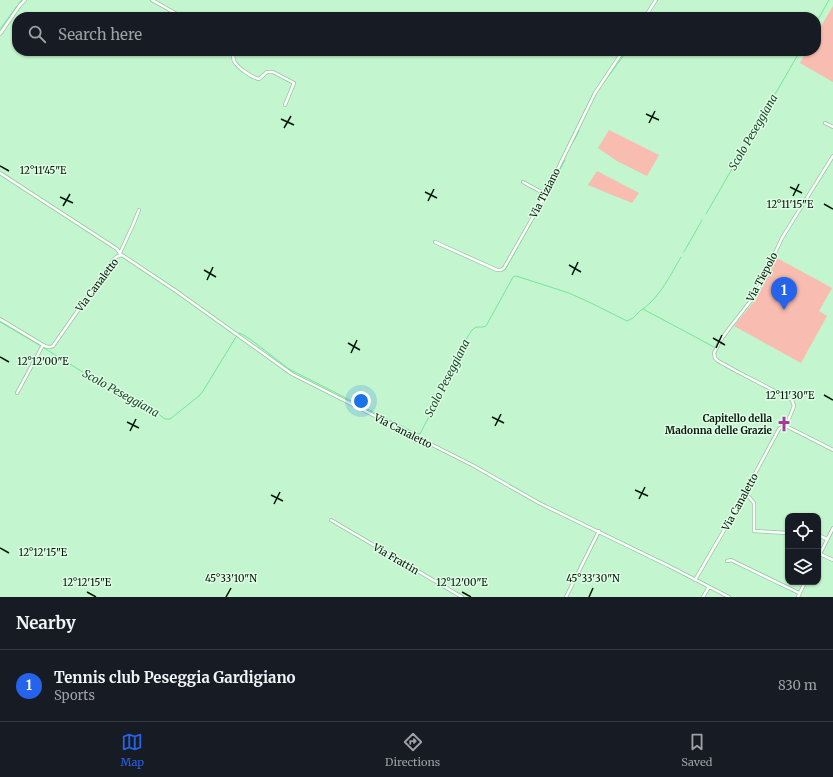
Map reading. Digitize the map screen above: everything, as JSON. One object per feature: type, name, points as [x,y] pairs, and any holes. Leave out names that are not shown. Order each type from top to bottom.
[{"type":"street","points":[[16,12],[25,0]]},
{"type":"street","points":[[152,0],[173,12]]},
{"type":"street","points":[[648,12],[656,0]]},
{"type":"street","points":[[0,34],[12,17]]},
{"type":"street","points":[[233,56],[233,60],[238,66],[253,78],[259,79],[267,72],[273,72],[294,84],[285,105]]},
{"type":"street","name":"Via Tiziano","points":[[435,242],[497,270],[504,268],[545,194],[595,93],[620,56]]},
{"type":"street","points":[[825,123],[833,127]]},
{"type":"street","name":"Via Tiepolo","points":[[786,426],[794,408],[792,400],[718,361],[714,354],[720,341],[756,294],[782,238],[833,156]]},
{"type":"street","points":[[0,173],[117,249],[120,254]]},
{"type":"street","points":[[523,182],[545,194]]},
{"type":"street","points":[[120,254],[139,210]]},
{"type":"street","name":"Via Canaletto","points":[[43,345],[50,347],[53,346],[114,259],[120,254],[176,291],[292,374],[474,466],[539,503],[599,531],[729,597]]},
{"type":"street","points":[[0,319],[43,345],[17,393]]},
{"type":"street","points":[[786,426],[833,450]]},
{"type":"street","name":"Via Canaletto","points":[[695,580],[744,495],[779,429],[786,426]]},
{"type":"street","points":[[744,495],[749,497],[754,503],[754,531],[785,533]]},
{"type":"street","name":"Via Frattin","points":[[331,520],[462,597]]},
{"type":"street","points":[[821,552],[833,528]]},
{"type":"street","points":[[566,597],[599,531]]},
{"type":"street","points":[[821,536],[827,539]]},
{"type":"street","points":[[821,554],[833,560]]},
{"type":"street","points":[[727,561],[731,560],[800,593]]},
{"type":"street","points":[[798,597],[804,585]]},
{"type":"street","points":[[703,597],[709,587]]},
{"type":"shaded area","points":[[833,6],[833,82],[800,63],[804,56],[821,56],[821,26]]},
{"type":"shaded area","points":[[609,130],[659,155],[647,176],[617,161],[598,148]]},
{"type":"shaded area","points":[[597,171],[639,193],[632,203],[588,185]]},
{"type":"shaded area","points":[[777,258],[832,288],[819,311],[827,316],[801,363],[734,326],[757,298]]},
{"type":"waterway","points":[[19,3],[22,0]]},
{"type":"waterway","name":"Scolo Peseggiana","points":[[821,14],[829,0]]},
{"type":"waterway","points":[[13,12],[17,6]]},
{"type":"waterway","points":[[0,29],[12,13]]},
{"type":"waterway","points":[[602,85],[623,56]]},
{"type":"waterway","name":"Scolo Peseggiana","points":[[706,214],[797,56]]},
{"type":"waterway","points":[[573,142],[579,131]]},
{"type":"waterway","points":[[552,185],[565,160]]},
{"type":"waterway","points":[[505,270],[550,189]]},
{"type":"waterway","name":"Scolo Peseggiana","points":[[684,252],[702,220]]},
{"type":"waterway","name":"Scolo Peseggiana","points":[[643,309],[660,292],[681,257]]},
{"type":"waterway","name":"Scolo Peseggiana","points":[[239,333],[250,339],[289,369],[413,432],[420,434],[468,336],[476,327],[486,326],[513,277],[516,276],[569,293],[627,321],[643,309],[714,347]]},
{"type":"waterway","name":"Scolo Peseggiana","points":[[0,322],[41,346]]},
{"type":"waterway","name":"Scolo Peseggiana","points":[[44,348],[107,387],[149,407],[165,419],[170,419],[199,396],[236,337]]},
{"type":"place","name":"Tennis club Peseggia Gardigiano","points":[[784,310]]},
{"type":"place","name":"Capitello della Madonna delle Grazie","points":[[784,424]]}]
